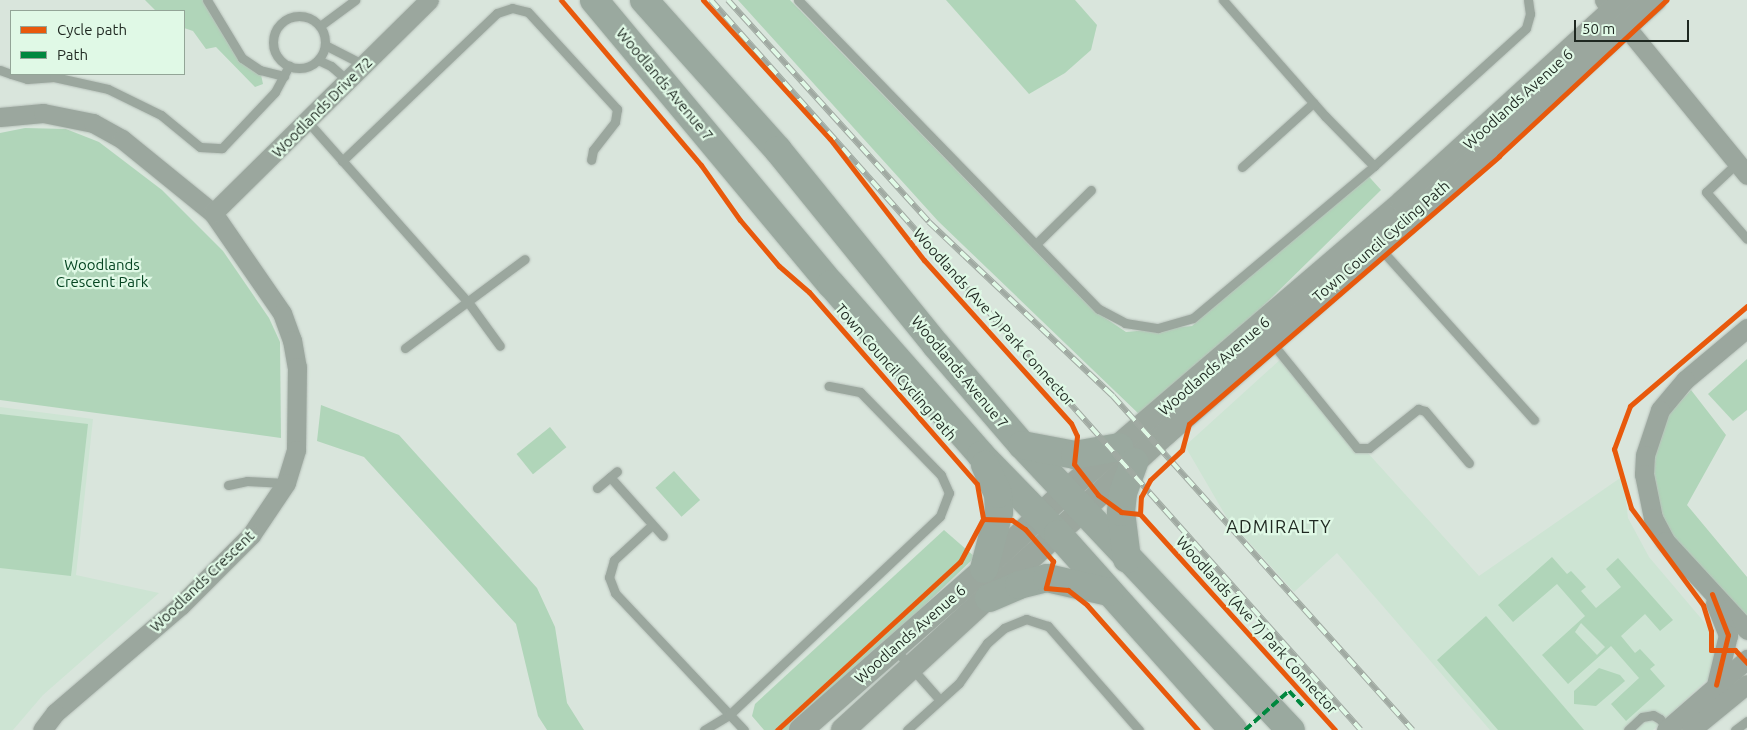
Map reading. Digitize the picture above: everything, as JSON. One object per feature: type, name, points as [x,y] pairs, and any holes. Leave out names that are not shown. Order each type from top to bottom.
[{"type":"main road","name":"Woodlands Avenue 7","points":[[594,0],[830,284],[981,455],[1058,534],[1234,730]]},
{"type":"main road","name":"Woodlands Avenue 7","points":[[644,0],[778,150],[930,338],[1022,444],[1127,559],[1291,730]]},
{"type":"main road","points":[[1022,444],[1075,455],[1127,455],[1121,512],[1127,559]]},
{"type":"main road","points":[[981,455],[998,494],[999,512],[984,569]]},
{"type":"main road","points":[[989,598],[1019,585],[1047,578],[1109,592]]},
{"type":"street","name":"Woodlands Drive 72","points":[[214,213],[430,0]]},
{"type":"street","name":"Woodlands Avenue 6","points":[[1127,455],[1403,202],[1616,16],[1654,0]]},
{"type":"street","name":"Woodlands Avenue 6","points":[[801,730],[984,569],[1039,516],[1074,500],[1127,455],[1270,341],[1378,247],[1616,16]]},
{"type":"street","points":[[1616,16],[1742,169]]},
{"type":"street","name":"Woodlands Crescent","points":[[0,116],[42,112],[93,123],[122,139],[214,213],[282,313],[292,340],[296,367],[296,450],[286,484],[252,536],[181,605],[55,712],[42,730]]},
{"type":"street","points":[[1747,328],[1685,380],[1660,410],[1645,455],[1644,474],[1653,518],[1665,541],[1747,630]]},
{"type":"street","name":"Woodlands Avenue 6","points":[[843,730],[913,669],[1058,534],[1074,500]]},
{"type":"street","points":[[1712,594],[1728,635],[1716,685]]},
{"type":"street","points":[[1667,729],[1747,659]]},
{"type":"street","points":[[1691,730],[1747,684]]},
{"type":"lane","points":[[207,0],[242,58],[260,70],[284,76]]},
{"type":"lane","points":[[320,26],[355,0]]},
{"type":"lane","points":[[798,0],[1099,309],[1125,323],[1158,328],[1193,318],[1374,166],[1526,28],[1530,14],[1528,0]]},
{"type":"lane","points":[[1223,0],[1314,103],[1374,166]]},
{"type":"lane","points":[[342,161],[497,13],[512,8],[528,12],[617,109],[615,122],[593,150],[591,160]]},
{"type":"lane","points":[[299,15],[311,18],[320,26],[325,45],[318,60],[299,68],[289,66],[274,50],[273,37],[278,26],[287,18],[299,15]]},
{"type":"lane","points":[[325,45],[364,65]]},
{"type":"lane","points":[[318,60],[331,66],[347,80]]},
{"type":"lane","points":[[14,75],[27,79],[54,77],[108,89],[161,115],[200,147],[222,148],[275,92],[289,66]]},
{"type":"lane","points":[[1242,167],[1314,103]]},
{"type":"lane","points":[[308,122],[468,302],[500,346]]},
{"type":"lane","points":[[1742,169],[1706,192],[1747,239]]},
{"type":"lane","points":[[1036,244],[1091,190]]},
{"type":"lane","points":[[1378,247],[1534,420]]},
{"type":"lane","points":[[405,348],[525,259]]},
{"type":"lane","points":[[1270,341],[1358,448],[1369,448],[1418,410],[1425,411],[1469,463]]},
{"type":"lane","points":[[704,730],[729,715],[940,516],[949,493],[941,476],[860,392],[829,386]]},
{"type":"lane","points":[[597,488],[613,474],[652,525],[663,536]]},
{"type":"lane","points":[[228,485],[247,481],[286,484]]},
{"type":"lane","points":[[652,525],[614,560],[609,577],[615,594],[744,730]]},
{"type":"lane","points":[[907,730],[959,683],[987,643],[1004,628],[1026,619],[1048,626],[1139,730]]},
{"type":"lane","points":[[894,647],[940,700]]},
{"type":"lane","points":[[1628,730],[1642,718],[1652,715],[1660,719],[1667,729]]},
{"type":"lane","points":[[1735,730],[1747,721]]},
{"type":"shaded area","points":[[1282,358],[1479,576],[1623,476],[1628,518],[1649,557],[1716,636],[1723,660],[1712,675],[1653,730],[1490,730],[1337,553],[1294,592],[1227,518],[1185,446]]},
{"type":"shaded area","points":[[0,407],[93,419],[76,575],[159,593],[43,695],[13,730],[0,730]]},
{"type":"green space","points":[[145,0],[203,0],[228,43],[260,70],[263,84],[255,87],[216,47],[206,49],[193,31],[185,28],[185,10],[155,10]]},
{"type":"green space","points":[[738,0],[790,0],[1092,309],[1126,332],[1192,326],[1363,170],[1381,190],[1249,320],[1141,416],[938,221]]},
{"type":"green space","points":[[946,0],[1075,0],[1097,25],[1091,50],[1065,73],[1029,94]]},
{"type":"green space","name":"Woodlands Crescent Park","points":[[25,128],[66,129],[99,142],[162,190],[223,251],[269,318],[280,342],[281,438],[0,400],[0,133]]},
{"type":"green space","points":[[1747,359],[1747,410],[1733,421],[1708,394]]},
{"type":"green space","points":[[1691,390],[1726,435],[1687,505],[1747,577],[1747,622],[1666,530],[1654,472],[1656,445],[1667,416]]},
{"type":"green space","points":[[321,405],[399,435],[537,588],[555,627],[567,703],[584,730],[547,730],[538,716],[516,624],[364,457],[317,441]]},
{"type":"green space","points":[[0,414],[88,424],[71,576],[0,568]]},
{"type":"green space","points":[[550,427],[566,447],[533,474],[517,454]]},
{"type":"green space","points":[[674,471],[700,500],[682,517],[655,488]]},
{"type":"green space","points":[[944,530],[975,557],[794,730],[764,730],[752,716],[755,704]]},
{"type":"green space","points":[[1552,557],[1567,574],[1571,571],[1586,587],[1581,591],[1596,608],[1621,587],[1606,569],[1618,558],[1673,620],[1660,631],[1645,614],[1621,636],[1635,653],[1640,649],[1655,665],[1650,669],[1665,686],[1626,721],[1611,704],[1639,678],[1611,646],[1568,684],[1542,655],[1585,616],[1557,584],[1513,622],[1498,605]],"holes":[[[1581,623],[1605,647],[1597,655],[1575,632]]]},
{"type":"green space","points":[[1486,616],[1584,730],[1498,730],[1437,660]]},
{"type":"green space","points":[[1599,668],[1620,675],[1625,681],[1596,706],[1574,704],[1574,691]]},
{"type":"railway","points":[[711,0],[1361,730]]},
{"type":"railway","points":[[728,0],[929,222],[1113,396],[1413,730]]},
{"type":"marked path","points":[[1245,730],[1289,691],[1303,706]]},
{"type":"cycle path","name":"Town Council Cycling Path","points":[[561,0],[701,165],[740,220],[779,266],[809,292],[977,484],[983,519]]},
{"type":"cycle path","name":"Woodlands (Ave 7) Park Connector","points":[[703,0],[830,139],[924,260],[1071,423],[1077,436],[1074,464],[1098,495],[1121,512],[1140,514],[1335,730]]},
{"type":"cycle path","name":"Town Council Cycling Path","points":[[1140,514],[1141,497],[1150,480],[1182,450],[1189,424],[1499,156],[1666,0]]},
{"type":"cycle path","points":[[1747,306],[1630,406],[1614,449],[1631,508],[1703,605],[1711,631],[1711,650],[1735,650],[1747,663]]},
{"type":"cycle path","points":[[983,519],[1012,520],[1025,529],[1053,561],[1046,588],[1068,590],[1087,605],[1198,730]]},
{"type":"cycle path","points":[[777,730],[960,562],[983,519]]},
{"type":"cycle path","points":[[1712,594],[1728,635],[1716,685]]},
{"type":"district","name":"ADMIRALTY","points":[[1279,526]]}]
